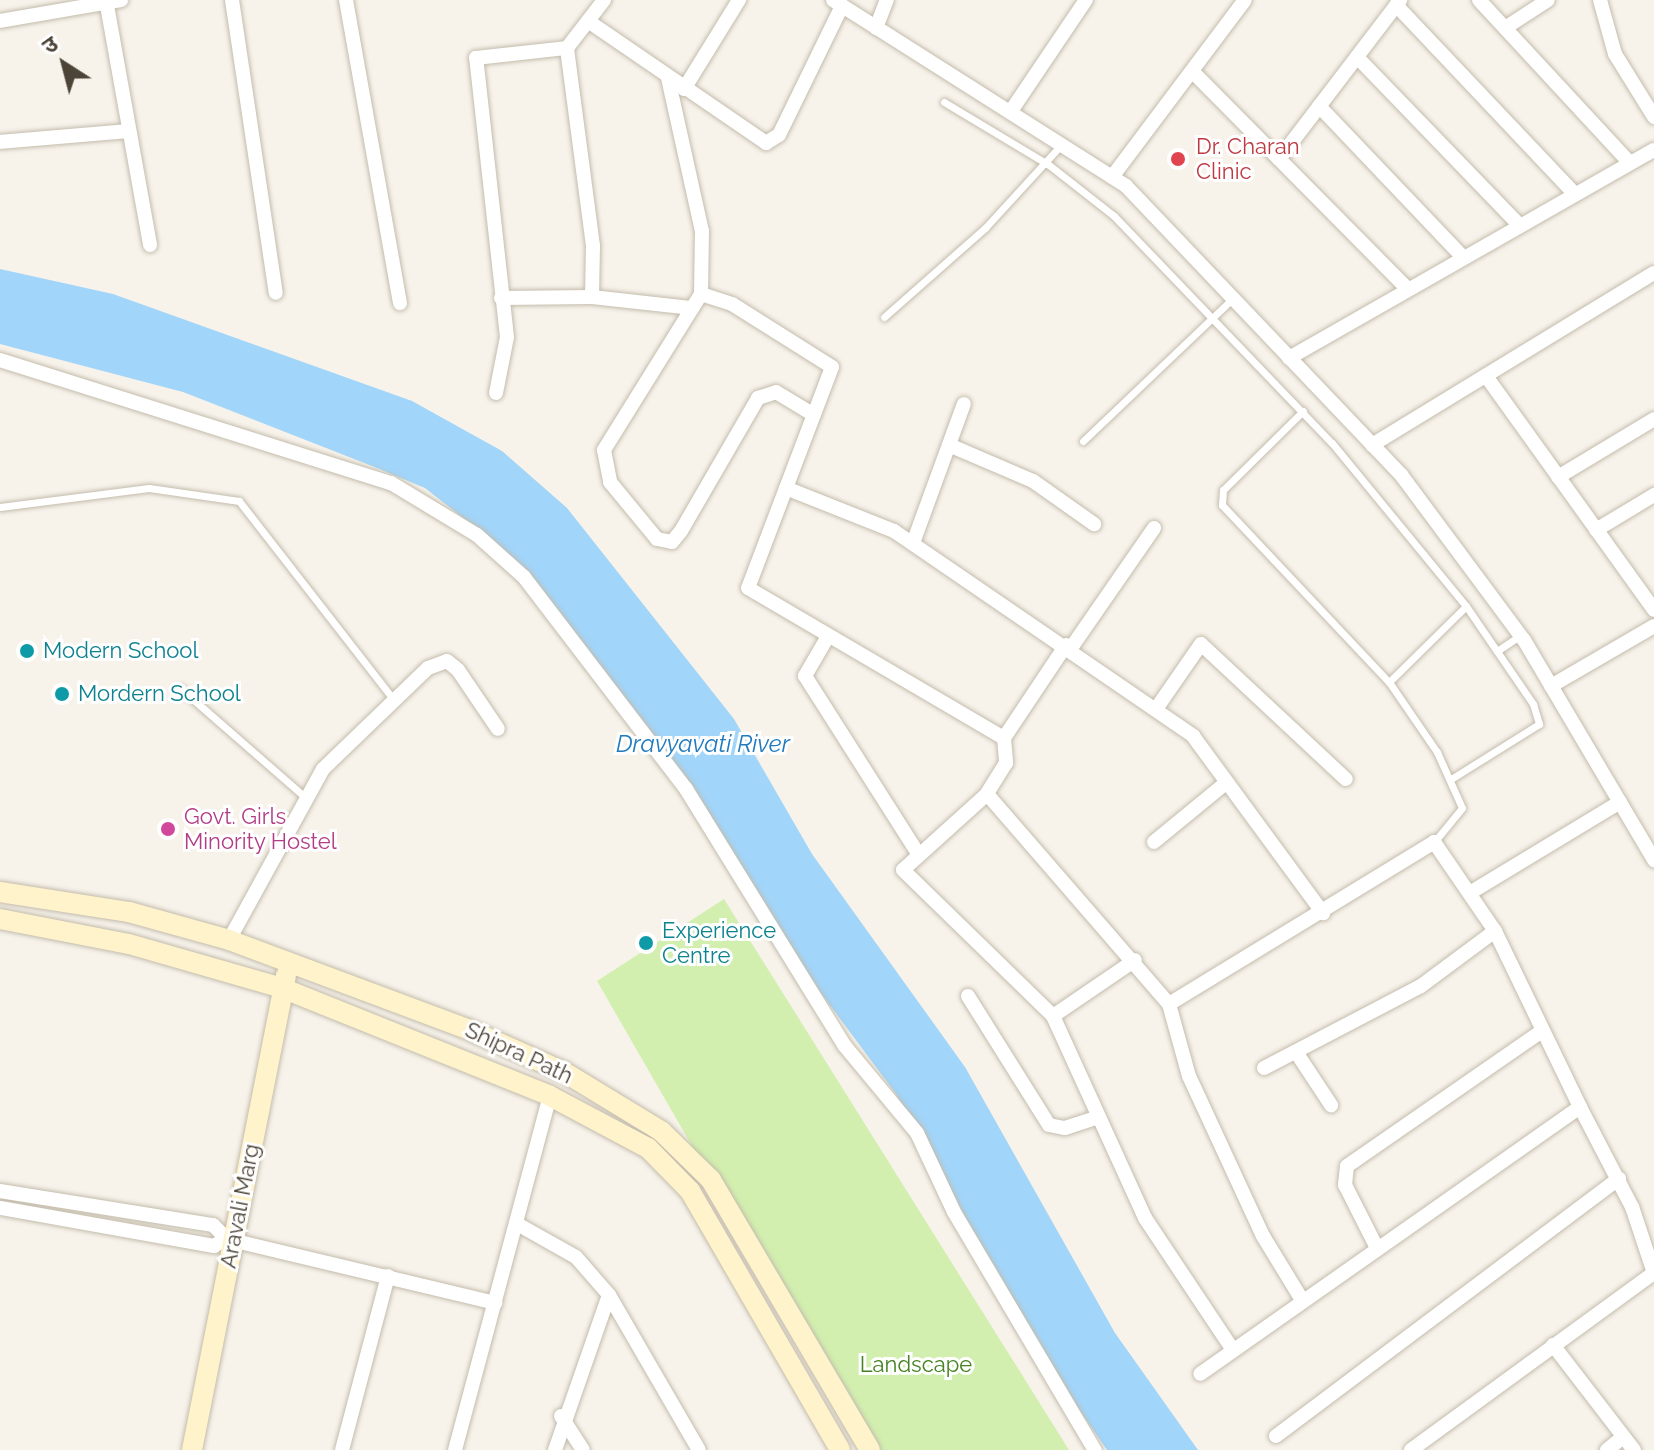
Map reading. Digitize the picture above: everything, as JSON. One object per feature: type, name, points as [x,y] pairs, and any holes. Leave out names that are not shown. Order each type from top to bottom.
[{"type":"street","points":[[106,0],[150,245]]},
{"type":"street","points":[[0,21],[106,0],[121,0]]},
{"type":"street","points":[[232,0],[276,293]]},
{"type":"street","points":[[346,0],[400,303]]},
{"type":"street","points":[[592,297],[593,246],[567,48],[604,0]]},
{"type":"street","points":[[684,89],[739,0]]},
{"type":"street","points":[[876,28],[887,0]]},
{"type":"street","points":[[1112,177],[1245,0]]},
{"type":"street","points":[[1479,0],[1628,161]]},
{"type":"street","points":[[1505,28],[1548,0]]},
{"type":"street","points":[[1600,0],[1615,54],[1654,117]]},
{"type":"street","points":[[1011,111],[1081,1]]},
{"type":"street","points":[[1279,159],[1398,2],[1574,193]]},
{"type":"street","points":[[588,21],[750,136],[774,139],[838,3],[1112,177],[1233,298],[1372,445],[1521,635],[1654,860]]},
{"type":"street","points":[[496,393],[507,337],[476,58],[567,48]]},
{"type":"street","points":[[1357,57],[1519,225]]},
{"type":"street","points":[[1192,71],[1408,289]]},
{"type":"street","points":[[668,78],[702,231],[701,294],[604,450],[610,482],[657,539],[672,542],[758,398],[776,392],[814,415]]},
{"type":"street","points":[[1319,106],[1463,257]]},
{"type":"street","points":[[0,142],[128,131]]},
{"type":"street","points":[[1289,358],[1628,161],[1654,150]]},
{"type":"street","points":[[1372,445],[1654,273]]},
{"type":"street","points":[[701,294],[732,304],[832,367],[748,588],[827,638],[1004,738]]},
{"type":"street","points":[[501,298],[592,297],[692,308]]},
{"type":"street","points":[[0,360],[391,483],[477,535],[524,577],[677,777],[844,1045],[917,1133],[954,1212],[1095,1450]]},
{"type":"street","points":[[1486,376],[1654,610]]},
{"type":"street","points":[[913,543],[964,404]]},
{"type":"street","points":[[1558,477],[1654,419]]},
{"type":"street","points":[[949,445],[1021,474],[1094,524]]},
{"type":"street","points":[[786,488],[913,543],[1069,646],[1193,736],[1323,913]]},
{"type":"street","points":[[1596,530],[1654,495]]},
{"type":"street","points":[[1154,528],[1004,738],[1006,763],[987,794],[903,870],[1053,1016],[1145,1218],[1233,1350]]},
{"type":"street","points":[[1551,686],[1654,626]]},
{"type":"street","points":[[827,638],[805,676],[919,855]]},
{"type":"street","points":[[1156,709],[1201,644],[1346,779]]},
{"type":"street","points":[[229,940],[304,796],[393,699],[447,661],[498,729]]},
{"type":"street","points":[[1154,842],[1227,782]]},
{"type":"street","points":[[987,794],[1135,960],[1169,1004],[1189,1076],[1263,1236],[1302,1300]]},
{"type":"street","points":[[1473,891],[1620,802]]},
{"type":"street","points":[[1169,1004],[1323,913],[1434,842],[1473,891],[1495,931],[1580,1107],[1619,1178],[1654,1273],[1411,1450]]},
{"type":"street","name":"Shipra Path","points":[[0,892],[129,912],[229,940],[564,1072],[691,1154],[870,1450]]},
{"type":"street","name":"Shipra Path","points":[[0,919],[129,944],[282,988],[550,1096],[648,1148],[690,1191],[840,1450]]},
{"type":"street","points":[[1264,1068],[1421,986],[1495,931]]},
{"type":"street","points":[[1053,1016],[1135,960]]},
{"type":"street","name":"Aravali Marg","points":[[192,1450],[229,1239],[282,988],[290,963]]},
{"type":"street","points":[[968,996],[1049,1125],[1065,1128],[1098,1117]]},
{"type":"street","points":[[1377,1248],[1345,1185],[1347,1166],[1542,1031]]},
{"type":"street","points":[[1296,1052],[1331,1105]]},
{"type":"street","points":[[455,1450],[519,1225],[550,1096]]},
{"type":"street","points":[[1200,1374],[1580,1107]]},
{"type":"street","points":[[1276,1436],[1619,1178]]},
{"type":"street","points":[[0,1191],[213,1225],[229,1239],[495,1303]]},
{"type":"street","points":[[0,1208],[214,1246],[229,1239]]},
{"type":"street","points":[[519,1225],[576,1257],[609,1295],[699,1450]]},
{"type":"street","points":[[342,1450],[388,1276]]},
{"type":"street","points":[[555,1450],[561,1416],[609,1295]]},
{"type":"street","points":[[1553,1345],[1634,1450]]},
{"type":"street","points":[[561,1416],[583,1450]]},
{"type":"street","points":[[1607,1450],[1623,1437]]},
{"type":"lane","points":[[944,102],[1049,165],[1114,216],[1303,411],[1466,606],[1497,651],[1539,724],[1451,779]]},
{"type":"lane","points":[[884,317],[1049,165],[1062,144]]},
{"type":"lane","points":[[1083,441],[1233,298]]},
{"type":"lane","points":[[1303,411],[1223,490],[1222,505],[1389,682],[1451,779],[1462,808],[1434,842]]},
{"type":"lane","points":[[0,507],[149,488],[239,501],[393,699]]},
{"type":"lane","points":[[1389,682],[1466,606]]},
{"type":"lane","points":[[1497,651],[1521,635]]},
{"type":"lane","points":[[180,688],[304,796]]},
{"type":"green space","name":"Landscape","points":[[724,899],[1069,1450],[867,1450],[597,981]]},
{"type":"water","name":"Dravyavati River","points":[[0,269],[113,294],[412,401],[502,451],[567,508],[734,719],[812,854],[965,1067],[1115,1333],[1198,1450],[1107,1450],[1045,1361],[896,1094],[774,930],[665,757],[504,550],[425,488],[372,466],[183,392],[0,344]]},
{"type":"place","name":"Dr. Charan Clinic","points":[[1178,159]]},
{"type":"place","name":"Modern School","points":[[27,651]]},
{"type":"place","name":"Mordern School","points":[[62,694]]},
{"type":"place","name":"Govt. Girls Minority Hostel","points":[[168,829]]},
{"type":"place","name":"Experience Centre","points":[[646,943]]}]
